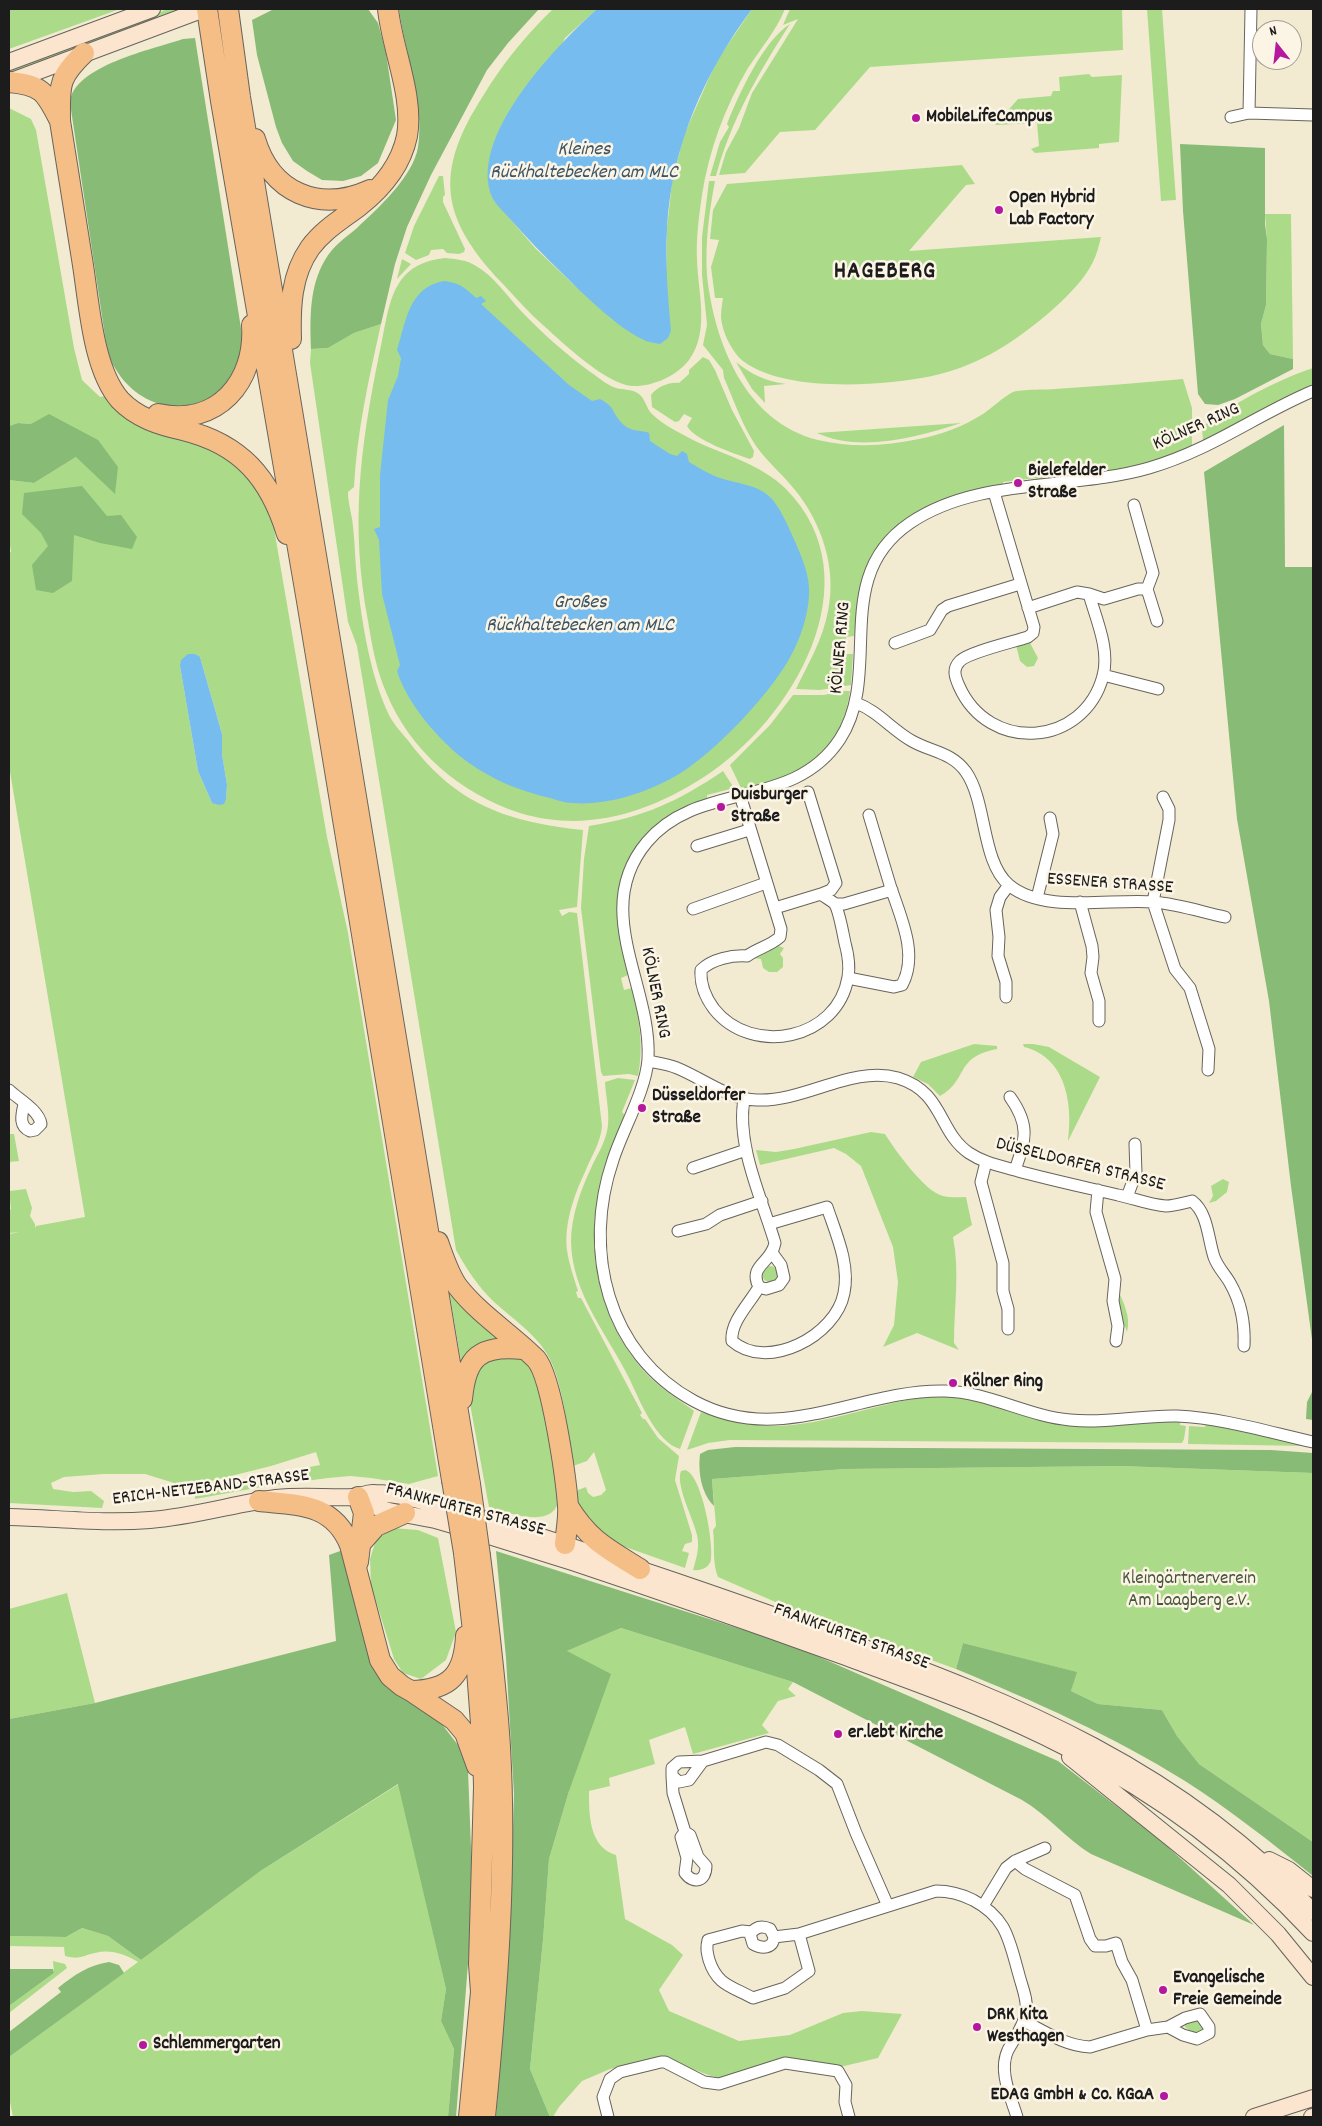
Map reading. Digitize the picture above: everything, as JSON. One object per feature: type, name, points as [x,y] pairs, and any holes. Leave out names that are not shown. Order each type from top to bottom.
[{"type":"highway","points":[[205,9],[472,1554],[492,1655],[499,1739],[501,1887],[494,2028],[485,2117]]},
{"type":"highway","points":[[293,417],[290,309],[298,274],[310,248],[321,235],[360,206],[383,184],[395,168],[403,151],[407,134],[407,107],[388,9]]},
{"type":"highway","points":[[229,18],[240,97],[460,1426]]},
{"type":"highway","points":[[84,53],[69,67],[63,76],[60,85],[60,121],[96,348],[102,369],[109,385],[129,408],[155,422],[214,440],[236,452],[254,468],[262,478],[280,515],[307,600]]},
{"type":"highway","points":[[9,82],[23,84],[42,92],[48,98],[60,121]]},
{"type":"highway","points":[[240,97],[250,115],[262,158],[276,177],[300,195],[333,201],[354,197],[383,184]]},
{"type":"highway","points":[[102,369],[127,397],[158,414],[170,417],[194,415],[218,405],[239,385],[246,371],[251,353],[253,336],[249,266]]},
{"type":"highway","points":[[424,1205],[457,1286],[482,1312],[509,1333],[523,1349],[537,1360],[546,1378],[552,1404],[568,1506],[562,1551]]},
{"type":"highway","points":[[461,1482],[460,1426],[464,1378],[471,1362],[484,1351],[504,1347],[523,1349]]},
{"type":"highway","points":[[358,1497],[364,1513],[356,1544],[357,1572],[380,1660],[390,1676],[454,1720],[465,1733],[484,1787]]},
{"type":"highway","points":[[259,1501],[300,1505],[323,1512],[335,1519],[356,1544]]},
{"type":"highway","points":[[568,1506],[586,1533],[640,1569]]},
{"type":"highway","points":[[356,1544],[376,1526],[405,1513]]},
{"type":"highway","points":[[411,1691],[424,1690],[446,1683],[456,1675],[462,1665],[465,1653],[468,1589],[472,1554]]},
{"type":"highway","points":[[468,1589],[478,1675],[484,1787],[479,1964],[481,1992],[469,2117]]},
{"type":"street","points":[[9,62],[152,9]]},
{"type":"street","points":[[9,82],[205,9]]},
{"type":"street","points":[[1248,113],[1251,9]]},
{"type":"street","points":[[1231,117],[1248,113],[1313,115]]},
{"type":"street","name":"KÖLNER RING","points":[[1313,391],[1197,451],[1157,466],[1100,479],[994,492],[949,503],[916,519],[891,539],[871,570],[864,590],[860,622],[856,703],[852,716],[842,735],[828,755],[813,768],[772,788],[689,810],[666,824],[649,839],[635,859],[627,880],[622,907],[624,932],[643,1012],[648,1061],[643,1080],[612,1161],[605,1188],[600,1225],[600,1249],[605,1283],[616,1318],[630,1345],[650,1369],[676,1390],[717,1412],[753,1419],[784,1420],[923,1391],[951,1390],[976,1395],[1050,1418],[1077,1421],[1172,1416],[1193,1417],[1224,1421],[1313,1442]]},
{"type":"street","points":[[994,492],[1034,627],[1033,633],[1028,637],[965,657],[958,664],[955,672],[966,702],[985,720],[998,728],[1031,734],[1051,730],[1067,723],[1081,713],[1091,702],[1103,675],[1103,642],[1089,594]]},
{"type":"street","points":[[1134,505],[1153,573],[1148,589],[1157,621]]},
{"type":"street","points":[[895,643],[930,630],[942,610],[948,606],[1020,584]]},
{"type":"street","points":[[1028,608],[1077,592],[1104,599],[1138,589],[1148,589]]},
{"type":"street","points":[[1103,675],[1158,688]]},
{"type":"street","points":[[856,703],[870,708],[895,730],[913,742],[947,754],[967,773],[975,791],[992,856],[1008,885],[1000,897],[996,910],[999,937],[998,956],[1006,982],[1006,997]]},
{"type":"street","points":[[775,908],[831,890],[836,883],[808,792]]},
{"type":"street","points":[[740,796],[781,929],[780,937],[772,944],[756,950],[747,956],[736,956],[707,964],[701,970],[700,982],[706,998],[718,1014],[737,1029],[756,1035],[772,1037],[794,1034],[818,1023],[836,1006],[848,978],[849,958],[835,904]]},
{"type":"street","points":[[1163,797],[1169,808],[1169,820],[1153,902],[1175,969],[1190,988],[1209,1049],[1208,1070]]},
{"type":"street","points":[[848,978],[894,987],[902,985],[907,976],[907,944],[869,815]]},
{"type":"street","points":[[1037,898],[1053,834],[1050,818]]},
{"type":"street","points":[[697,846],[750,830]]},
{"type":"street","points":[[693,909],[766,884]]},
{"type":"street","name":"ESSENER STRASSE","points":[[1008,885],[1022,893],[1057,902],[1153,902],[1225,917]]},
{"type":"street","points":[[821,894],[835,904],[844,904],[892,890]]},
{"type":"street","points":[[1080,902],[1092,946],[1091,973],[1099,1001],[1099,1021]]},
{"type":"street","name":"DÜSSELDORFER STRASSE","points":[[648,1061],[677,1068],[744,1099],[757,1100],[788,1098],[861,1077],[882,1075],[898,1079],[912,1084],[926,1094],[939,1109],[957,1143],[969,1153],[986,1162],[1165,1206],[1192,1201],[1201,1212],[1217,1264],[1232,1285],[1245,1328],[1244,1346]]},
{"type":"street","points":[[9,1090],[24,1104]]},
{"type":"street","points":[[1010,1097],[1020,1112],[1024,1125],[1024,1140],[1015,1170]]},
{"type":"street","points":[[744,1099],[741,1118],[746,1150],[762,1201],[769,1224],[775,1243],[773,1254],[758,1267],[756,1274],[759,1287],[734,1326],[731,1335],[732,1341],[739,1347],[771,1352],[806,1342],[829,1324],[836,1313],[844,1293],[845,1264],[827,1207],[769,1224]]},
{"type":"street","points":[[1127,1197],[1136,1174],[1135,1144]]},
{"type":"street","points":[[693,1168],[746,1150]]},
{"type":"street","points":[[986,1162],[981,1182],[1003,1263],[1004,1291],[1008,1309],[1008,1329]]},
{"type":"street","points":[[1098,1190],[1096,1212],[1115,1279],[1114,1301],[1118,1326],[1116,1341]]},
{"type":"street","points":[[678,1231],[706,1224],[720,1215],[762,1201]]},
{"type":"street","points":[[759,1287],[773,1288],[780,1284],[784,1278],[781,1265],[773,1254]]},
{"type":"street","name":"FRANKFURTER STRASSE","points":[[358,1497],[370,1492],[406,1498],[562,1551],[909,1680],[1035,1733],[1094,1762],[1178,1814],[1259,1879],[1313,1933]]},
{"type":"street","name":"ERICH-NETZEBAND-STRASSE","points":[[9,1517],[87,1521],[154,1520],[259,1501],[310,1496],[358,1497]]},
{"type":"street","name":"FRANKFURTER STRASSE","points":[[358,1497],[370,1506],[640,1569],[924,1670],[1031,1714],[1112,1755],[1157,1782],[1217,1824],[1276,1874],[1313,1912]]},
{"type":"street","points":[[1035,1733],[1066,1754],[1229,1885],[1278,1934],[1313,1977]]},
{"type":"street","points":[[685,1832],[673,1793],[672,1768],[679,1762],[703,1761],[766,1742],[778,1745],[838,1784],[856,1833],[888,1906]]},
{"type":"street","points":[[672,1776],[678,1782],[689,1780],[703,1761]]},
{"type":"street","points":[[983,1906],[1006,1868],[1015,1861],[1045,1848]]},
{"type":"street","points":[[1248,1849],[1289,1870],[1313,1889]]},
{"type":"street","points":[[1015,1861],[1025,1869],[1075,1895],[1090,1939],[1095,1946],[1106,1946],[1116,1943],[1122,1962],[1132,1980],[1147,2030]]},
{"type":"street","points":[[774,1936],[799,1934],[936,1891],[946,1891],[969,1898],[983,1906],[998,1918],[1005,1931],[1027,2003],[1024,2020],[1007,2052],[1004,2063],[1005,2077],[1017,2117]]},
{"type":"street","points":[[761,1926],[770,1929],[774,1936],[771,1945],[765,1948],[752,1944],[750,1940],[754,1929],[761,1926]]},
{"type":"street","points":[[752,1932],[742,1931],[708,1940],[706,1947],[713,1973],[718,1980],[753,1998],[784,1988],[810,1971],[799,1934]]},
{"type":"street","points":[[1024,2020],[1058,2039],[1081,2047],[1090,2047],[1147,2030],[1168,2027]]},
{"type":"street","points":[[608,2117],[604,2097],[610,2079],[620,2072],[661,2062],[665,2062],[704,2082],[719,2084],[785,2063],[838,2072],[846,2085],[845,2102],[849,2117]]},
{"type":"street","points":[[1258,2116],[1313,2087]]},
{"type":"street","points":[[1258,2116],[1313,2098]]},
{"type":"green space","points":[[9,9],[120,9],[9,49]]},
{"type":"green space","points":[[168,9],[187,9],[9,75],[9,68]]},
{"type":"green space","points":[[274,9],[368,9],[378,23],[386,53],[396,120],[378,163],[361,176],[343,181],[322,180],[293,161],[282,143],[257,55],[252,20]]},
{"type":"green space","points":[[399,9],[539,9],[508,43],[487,70],[431,175],[407,227],[395,264],[381,324],[354,333],[328,348],[311,349],[313,292],[325,260],[335,246],[357,228],[394,191],[409,170],[418,147],[419,113],[417,96]]},
{"type":"green space","points":[[553,9],[597,9],[565,38],[494,200],[535,248],[572,283],[629,331],[666,275],[667,228],[672,182],[684,135],[716,62],[752,9],[785,9],[773,32],[748,68],[732,98],[719,129],[709,162],[702,195],[697,235],[701,324],[695,349],[689,360],[678,371],[671,376],[648,385],[632,386],[622,384],[610,378],[586,362],[538,321],[481,259],[466,237],[456,215],[451,194],[451,171],[457,148],[467,123],[507,61],[524,39]]},
{"type":"green space","points":[[790,9],[1122,9],[1123,50],[870,67],[815,130],[780,132],[745,173],[719,175],[726,152],[739,128],[752,93],[798,19],[783,25]]},
{"type":"green space","points":[[1147,9],[1162,9],[1176,200],[1161,201]]},
{"type":"green space","points":[[790,24],[767,60],[747,97],[722,155],[716,176],[710,176],[720,142],[729,127],[727,124],[745,84],[770,43]]},
{"type":"green space","points":[[195,38],[243,341],[237,368],[232,379],[223,388],[200,403],[172,406],[159,404],[134,390],[115,368],[110,357],[105,336],[70,103],[74,90],[84,79],[99,69],[135,54],[183,39]]},
{"type":"green space","points":[[1089,74],[1092,77],[1122,75],[1119,142],[1099,144],[1099,148],[1035,153],[1031,149],[1039,146],[1037,123],[995,125],[1018,99],[1051,96],[1053,91],[1060,91],[1059,77]]},
{"type":"green space","points":[[9,108],[31,119],[36,130],[74,348],[82,380],[100,397],[105,396],[115,408],[180,438],[221,453],[254,483],[272,517],[327,837],[348,933],[438,1476],[409,1484],[350,1476],[328,1478],[267,1486],[195,1499],[195,1495],[238,1481],[320,1465],[316,1452],[271,1466],[187,1487],[145,1474],[104,1474],[64,1477],[51,1483],[53,1489],[73,1492],[91,1491],[104,1501],[102,1508],[9,1503],[9,1234],[20,1232],[9,1233],[9,1210],[11,1209],[9,1191],[26,1189],[32,1208],[30,1216],[35,1224],[35,1228],[36,1226],[85,1217],[9,766],[9,555],[11,551],[9,541],[9,480],[34,483],[76,457],[118,467],[31,424],[18,423],[9,426]],"holes":[[[200,657],[222,734],[222,754],[227,785],[226,799],[212,803],[198,771],[180,666]]]},
{"type":"green space","points":[[1180,144],[1265,148],[1265,224],[1267,239],[1266,305],[1261,324],[1263,345],[1270,354],[1293,359],[1293,369],[1235,399],[1218,405],[1205,404],[1198,394],[1183,211]]},
{"type":"green space","points":[[962,165],[975,184],[966,185],[909,251],[1101,237],[1094,259],[1085,275],[1062,301],[1032,327],[982,358],[947,372],[911,380],[861,384],[808,382],[783,378],[761,371],[739,357],[731,347],[723,329],[721,317],[723,298],[715,298],[711,267],[719,240],[710,239],[713,210],[727,184]]},
{"type":"green space","points":[[439,176],[443,176],[445,195],[443,202],[465,249],[464,252],[459,254],[447,253],[443,249],[431,250],[429,255],[416,260],[405,253],[414,226]]},
{"type":"green space","points":[[709,181],[715,181],[708,228],[707,275],[717,327],[726,352],[738,376],[753,398],[771,416],[793,430],[831,443],[869,445],[894,443],[927,437],[960,426],[983,414],[1005,397],[1017,391],[1183,379],[1192,408],[1192,447],[1153,461],[1119,470],[1037,481],[1036,478],[1003,482],[1003,485],[958,495],[876,551],[865,572],[859,592],[854,636],[846,637],[845,654],[853,654],[851,685],[820,690],[796,689],[815,651],[826,621],[830,595],[829,563],[820,532],[805,503],[755,445],[740,416],[724,378],[723,370],[703,345],[707,325],[702,275],[702,237]]},
{"type":"green space","points":[[1265,214],[1291,214],[1293,359],[1270,354],[1263,345],[1261,324],[1266,305],[1267,239]]},
{"type":"green space","name":"Großes Rückhaltebecken am MLC","points":[[445,258],[465,261],[483,270],[530,320],[563,350],[609,385],[639,394],[652,414],[666,425],[693,440],[754,466],[776,480],[786,489],[812,525],[824,565],[823,605],[812,646],[792,685],[767,721],[736,752],[704,777],[661,801],[616,816],[569,821],[545,819],[498,805],[458,782],[423,751],[408,733],[386,692],[377,666],[371,639],[359,552],[362,455],[372,389],[386,319],[394,292],[402,279],[412,269],[424,263]]},
{"type":"green space","points":[[402,259],[411,264],[397,279]]},
{"type":"green space","points":[[381,324],[361,425],[354,487],[348,492],[359,596],[372,666],[382,699],[391,719],[428,764],[446,782],[486,807],[508,815],[556,827],[583,830],[577,907],[559,910],[562,916],[569,912],[577,913],[602,1126],[598,1144],[577,1190],[568,1220],[567,1250],[578,1291],[576,1292],[578,1298],[581,1298],[642,1413],[640,1415],[658,1438],[679,1456],[675,1480],[692,1535],[692,1542],[685,1544],[682,1551],[689,1553],[685,1568],[614,1543],[583,1517],[575,1497],[578,1490],[586,1487],[588,1493],[593,1497],[601,1495],[606,1490],[594,1452],[587,1461],[573,1466],[561,1392],[553,1365],[542,1346],[529,1332],[487,1294],[472,1276],[456,1250],[357,646],[348,622],[310,363],[311,349],[328,348],[354,333]]},
{"type":"green space","points":[[703,357],[709,360],[715,370],[732,410],[754,451],[753,457],[750,459],[716,446],[698,436],[687,426],[692,418],[684,414],[679,421],[675,422],[652,407],[651,395],[654,392],[667,384],[679,383]]},
{"type":"green space","points":[[736,362],[760,377],[786,384],[764,386],[765,403],[752,389]]},
{"type":"green space","points":[[1313,368],[1313,384],[1203,441],[1202,427],[1214,418],[1256,393]]},
{"type":"green space","points":[[49,414],[98,440],[118,467],[115,494],[76,457],[34,483],[9,480],[9,426],[18,423],[31,424]]},
{"type":"green space","points":[[961,423],[908,438],[889,441],[852,442],[834,439],[817,433]]},
{"type":"green space","points":[[1284,425],[1285,567],[1313,567],[1313,1347],[1291,1186],[1269,1001],[1237,819],[1204,472]]},
{"type":"green space","points":[[82,486],[107,516],[121,515],[137,537],[132,549],[100,543],[74,535],[72,581],[53,593],[36,590],[32,565],[48,546],[41,533],[22,514],[24,493]]},
{"type":"green space","points":[[1029,641],[1038,658],[1034,666],[1027,667],[1020,661],[1016,645]]},
{"type":"green space","points":[[850,691],[843,719],[831,741],[814,760],[785,778],[742,790],[730,765],[770,725],[793,695],[824,695]]},
{"type":"green space","points":[[723,771],[734,788],[707,795],[707,799],[677,812],[654,828],[637,846],[626,867],[620,890],[618,916],[621,944],[628,975],[621,978],[624,990],[632,988],[635,999],[640,1032],[640,1065],[638,1076],[629,1074],[603,1076],[581,908],[584,859],[589,826],[627,818],[659,807],[675,800]]},
{"type":"green space","points":[[779,946],[784,948],[780,954],[783,958],[783,967],[777,972],[769,972],[763,968],[761,959],[754,958],[760,952]]},
{"type":"green space","points":[[974,1044],[997,1046],[997,1049],[974,1057],[949,1090],[940,1096],[928,1084],[913,1077],[921,1062]]},
{"type":"green space","points":[[1023,1044],[1049,1047],[1100,1077],[1068,1141],[1069,1112],[1064,1084],[1058,1071],[1049,1061],[1038,1052],[1024,1047]]},
{"type":"green space","points":[[618,1078],[635,1080],[622,1112],[625,1115],[600,1187],[595,1213],[596,1265],[601,1291],[610,1316],[636,1362],[654,1381],[694,1411],[680,1449],[671,1445],[663,1438],[650,1420],[584,1297],[573,1261],[571,1232],[577,1203],[607,1131],[608,1118],[605,1082]]},
{"type":"green space","points":[[871,1132],[885,1134],[911,1170],[936,1193],[946,1197],[966,1197],[972,1225],[953,1237],[956,1263],[954,1343],[959,1350],[917,1333],[883,1347],[894,1325],[898,1282],[893,1247],[861,1166],[846,1154],[834,1148],[760,1165],[756,1150],[776,1152]]},
{"type":"green space","points":[[9,1134],[14,1134],[19,1161],[9,1162]]},
{"type":"green space","points":[[1223,1179],[1229,1182],[1227,1192],[1216,1201],[1209,1203],[1213,1196],[1211,1186]]},
{"type":"green space","points":[[770,1266],[778,1274],[770,1282],[762,1274]]},
{"type":"green space","points":[[449,1290],[500,1341],[475,1347],[461,1361]]},
{"type":"green space","points":[[1118,1290],[1125,1305],[1128,1321],[1127,1332],[1118,1307]]},
{"type":"green space","points":[[490,1355],[520,1356],[539,1376],[560,1497],[555,1509],[542,1517],[523,1516],[489,1507],[470,1404],[470,1379]]},
{"type":"green space","points":[[1313,1390],[1313,1420],[1306,1419],[1307,1402]]},
{"type":"green space","points":[[938,1396],[965,1398],[1060,1425],[1091,1427],[1180,1421],[1180,1425],[1186,1426],[1182,1443],[730,1440],[708,1443],[687,1450],[701,1412],[751,1424],[769,1426],[790,1425],[832,1418],[917,1398]]},
{"type":"green space","points":[[1206,1424],[1307,1446],[1188,1444],[1189,1426],[1205,1427]]},
{"type":"green space","points":[[735,1447],[1271,1450],[1313,1453],[1313,1473],[1121,1466],[845,1469],[712,1479],[714,1506],[706,1495],[701,1482],[700,1454],[708,1450]]},
{"type":"green space","name":"Kleingärtnerverein Am Laagberg e.V.","points":[[1121,1466],[1313,1473],[1313,1842],[1199,1764],[1177,1736],[1162,1710],[1098,1704],[1071,1691],[1076,1672],[963,1643],[956,1669],[796,1611],[718,1577],[716,1572],[713,1530],[716,1526],[712,1479],[845,1469]]},
{"type":"green space","points":[[685,1470],[691,1474],[697,1484],[706,1510],[711,1540],[710,1563],[707,1567],[699,1570],[693,1570],[698,1540],[681,1485],[681,1471]]},
{"type":"green space","points":[[392,1528],[418,1530],[438,1538],[456,1632],[446,1660],[421,1679],[403,1673],[394,1659],[371,1585],[370,1559],[376,1540]]},
{"type":"green space","points":[[343,1550],[364,1640],[386,1687],[441,1723],[458,1745],[468,1771],[473,1899],[456,2117],[448,2117],[454,2049],[441,2021],[446,1989],[398,1784],[262,1870],[141,1960],[108,1936],[82,1928],[66,1937],[9,1936],[9,1719],[95,1703],[336,1641],[329,1555]]},
{"type":"green space","points":[[496,1551],[794,1646],[1058,1761],[1159,1839],[1254,1925],[1091,1854],[1022,1800],[793,1682],[621,1628],[567,1651],[611,1674],[569,1791],[549,1859],[530,2069],[550,2117],[496,2117],[510,1928],[514,1794],[506,1658]]},
{"type":"green space","points":[[67,1593],[95,1703],[9,1719],[9,1609]]},
{"type":"green space","points":[[621,1628],[793,1682],[788,1689],[796,1696],[778,1701],[762,1725],[769,1733],[693,1754],[685,1727],[649,1740],[655,1764],[609,1778],[610,1786],[589,1791],[592,1829],[600,1845],[616,1855],[625,1919],[672,1945],[683,1955],[659,1990],[669,2011],[739,2041],[790,2035],[843,2013],[862,2011],[902,2014],[878,2058],[840,2067],[785,2059],[726,2079],[711,2076],[663,2058],[610,2069],[582,2081],[559,2107],[553,2117],[550,2117],[530,2069],[549,1859],[569,1791],[567,1651]]},
{"type":"green space","points":[[963,1643],[1077,1672],[1071,1691],[1098,1704],[1162,1710],[1177,1736],[1199,1764],[1313,1842],[1313,1876],[1218,1803],[1158,1765],[1073,1720],[956,1669]]},
{"type":"green space","points":[[399,1784],[446,1989],[441,2021],[454,2049],[448,2117],[13,2117],[9,2097],[9,2057],[138,1962],[112,1952],[101,1952],[74,1958],[65,1956],[64,1947],[9,1946],[9,1936],[66,1937],[82,1928],[108,1936],[141,1960],[262,1870]]},
{"type":"green space","points":[[53,1961],[65,1964],[67,1968],[9,2013],[9,2006],[54,1973]]},
{"type":"green space","points":[[109,1962],[119,1965],[124,1973],[9,2057],[9,2032],[61,1992],[58,1988],[70,1979],[88,1968]]},
{"type":"green space","points":[[9,1969],[53,1969],[54,1973],[9,2006]]},
{"type":"green space","points":[[1198,2020],[1204,2026],[1201,2033],[1193,2033],[1185,2027],[1185,2023]]},
{"type":"water","name":"Kleines Rückhaltebecken am MLC","points":[[597,9],[752,9],[719,59],[705,85],[683,141],[675,169],[666,242],[671,331],[668,338],[660,344],[644,340],[632,334],[611,319],[556,267],[495,202],[488,175],[492,149],[503,122],[520,95],[560,45]]},
{"type":"water","name":"Großes Rückhaltebecken am MLC","points":[[445,281],[462,286],[476,298],[481,296],[486,301],[481,304],[569,385],[592,401],[600,399],[605,402],[628,428],[649,433],[650,441],[670,454],[677,456],[682,451],[687,454],[689,462],[713,475],[765,493],[774,501],[780,511],[801,555],[809,588],[808,607],[796,645],[788,661],[754,707],[723,739],[693,765],[655,787],[614,800],[569,803],[508,785],[469,763],[447,745],[426,722],[402,684],[397,671],[400,665],[382,594],[379,540],[374,529],[380,527],[380,475],[388,400],[398,376],[401,358],[397,350],[403,328],[416,297],[433,284]]},
{"type":"water","points":[[188,654],[195,654],[200,657],[222,734],[222,754],[227,785],[224,804],[212,803],[198,771],[180,666],[181,660]]},
{"type":"place","name":"MobileLifeCampus","points":[[916,118]]},
{"type":"place","name":"Open Hybrid Lab Factory","points":[[999,210]]},
{"type":"place","name":"Bielefelder Straße","points":[[1018,483]]},
{"type":"place","name":"Duisburger Straße","points":[[721,807]]},
{"type":"place","name":"Düsseldorfer Straße","points":[[642,1108]]},
{"type":"place","name":"Kölner Ring","points":[[953,1383]]},
{"type":"place","name":"er.lebt Kirche","points":[[838,1734]]},
{"type":"place","name":"Evangelische Freie Gemeinde","points":[[1163,1990]]},
{"type":"place","name":"DRK Kita Westhagen","points":[[977,2027]]},
{"type":"place","name":"Schlemmergarten","points":[[143,2045]]},
{"type":"place","name":"EDAG GmbH & Co. KGaA","points":[[1164,2096]]},
{"type":"district","name":"HAGEBERG","points":[[885,274]]}]
